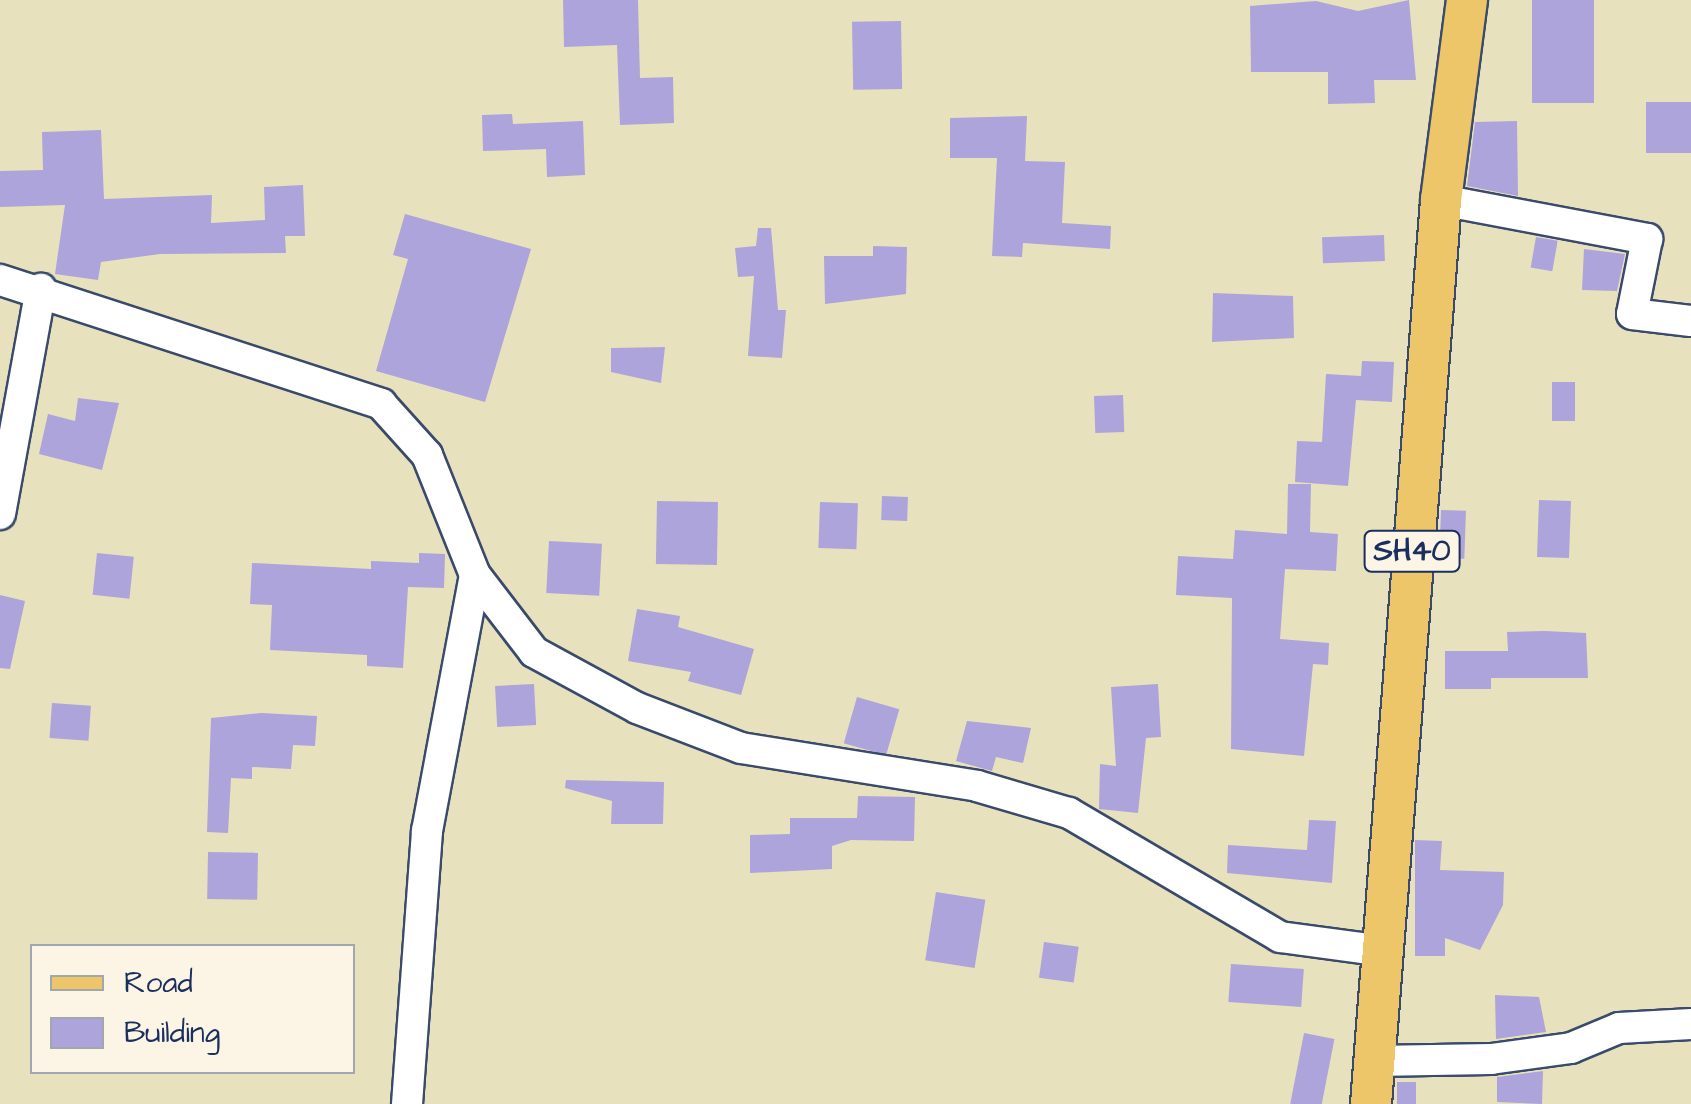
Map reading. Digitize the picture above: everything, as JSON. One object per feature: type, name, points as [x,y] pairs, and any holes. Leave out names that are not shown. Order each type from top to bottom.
[{"type":"main road","name":"SH40","points":[[1371,1104],[1441,200],[1467,0]]},
{"type":"street","points":[[1441,200],[1647,239],[1632,314],[1691,321]]},
{"type":"street","points":[[0,280],[41,289],[381,404],[427,455],[475,575],[534,652],[637,708],[741,748],[977,786],[1068,813],[1280,937],[1383,951]]},
{"type":"street","points":[[0,514],[41,289]]},
{"type":"street","points":[[407,1104],[427,831],[475,575]]},
{"type":"street","points":[[1374,1061],[1491,1060],[1571,1048],[1618,1028],[1691,1024]]},
{"type":"building","points":[[563,0],[638,0],[640,78],[673,77],[674,123],[620,125],[617,45],[564,47]]},
{"type":"building","points":[[1409,0],[1416,80],[1374,80],[1375,103],[1328,104],[1328,72],[1251,72],[1250,6],[1316,1],[1358,11]]},
{"type":"building","points":[[1532,0],[1594,0],[1594,103],[1532,103]]},
{"type":"building","points":[[901,21],[902,89],[853,90],[852,22]]},
{"type":"building","points":[[1646,102],[1691,102],[1691,153],[1646,153]]},
{"type":"building","points":[[512,114],[513,124],[583,121],[585,175],[547,177],[546,149],[483,151],[482,115]]},
{"type":"building","points":[[1027,116],[1025,161],[1065,162],[1062,223],[1111,226],[1110,249],[1023,243],[1022,257],[992,256],[997,158],[950,158],[950,118]]},
{"type":"building","points":[[1517,121],[1518,196],[1467,186],[1475,122]]},
{"type":"building","points":[[101,130],[104,199],[212,195],[211,223],[265,220],[264,187],[303,185],[305,236],[285,236],[286,253],[160,254],[101,262],[98,280],[55,274],[65,205],[0,207],[0,171],[43,170],[42,132]]},
{"type":"building","points":[[405,214],[531,249],[485,402],[376,371],[408,259],[393,255]]},
{"type":"building","points":[[758,228],[771,228],[778,310],[786,310],[782,358],[748,356],[754,276],[738,277],[735,248],[756,246]]},
{"type":"building","points":[[1384,235],[1385,261],[1323,263],[1322,237]]},
{"type":"building","points":[[1536,237],[1558,241],[1552,271],[1531,268]]},
{"type":"building","points":[[873,246],[907,247],[906,294],[825,304],[824,256],[873,256]]},
{"type":"building","points":[[1584,249],[1625,254],[1617,291],[1582,290]]},
{"type":"building","points":[[1213,293],[1293,296],[1294,338],[1212,342]]},
{"type":"building","points":[[665,347],[661,383],[611,372],[611,348]]},
{"type":"building","points":[[1362,361],[1394,362],[1392,402],[1356,400],[1348,486],[1295,482],[1297,441],[1322,442],[1326,374],[1361,376]]},
{"type":"building","points":[[1552,382],[1575,382],[1575,421],[1552,421]]},
{"type":"building","points":[[1123,395],[1124,432],[1095,433],[1094,396]]},
{"type":"building","points":[[78,398],[119,403],[102,470],[39,454],[48,414],[75,421]]},
{"type":"building","points":[[1288,484],[1311,484],[1310,532],[1338,534],[1336,571],[1285,569],[1280,639],[1329,643],[1328,665],[1313,664],[1304,756],[1231,749],[1232,598],[1176,595],[1178,556],[1233,559],[1235,530],[1287,534]]},
{"type":"building","points":[[882,496],[908,497],[907,521],[881,520]]},
{"type":"building","points":[[1539,500],[1571,501],[1569,558],[1537,557]]},
{"type":"building","points":[[657,501],[718,502],[717,565],[656,564]]},
{"type":"building","points":[[820,502],[858,503],[856,549],[818,548]]},
{"type":"building","points":[[1441,510],[1466,511],[1464,559],[1439,558]]},
{"type":"building","points":[[549,541],[602,544],[599,596],[546,593]]},
{"type":"building","points":[[97,553],[134,557],[129,599],[93,595]]},
{"type":"building","points":[[419,553],[445,554],[444,588],[408,587],[403,668],[367,666],[367,655],[270,650],[272,605],[250,604],[252,563],[371,569],[371,561],[419,563]]},
{"type":"building","points":[[0,595],[25,601],[10,669],[0,668]]},
{"type":"building","points":[[637,609],[680,616],[678,627],[754,649],[741,695],[688,681],[691,672],[628,661]]},
{"type":"building","points":[[1507,632],[1586,633],[1588,678],[1491,678],[1491,689],[1445,689],[1445,651],[1508,651]]},
{"type":"building","points":[[534,684],[536,725],[497,727],[495,686]]},
{"type":"building","points":[[1158,684],[1161,737],[1146,738],[1138,813],[1099,809],[1100,764],[1116,766],[1111,687]]},
{"type":"building","points":[[857,697],[899,709],[886,755],[844,743]]},
{"type":"building","points":[[52,703],[91,706],[88,741],[50,738]]},
{"type":"building","points":[[261,713],[317,716],[315,746],[293,745],[291,769],[252,767],[252,779],[231,778],[228,833],[207,832],[211,718]]},
{"type":"building","points":[[967,721],[1031,728],[1023,763],[996,757],[992,771],[956,761]]},
{"type":"building","points":[[566,780],[664,782],[663,824],[611,824],[612,801],[565,788]]},
{"type":"building","points":[[858,796],[915,797],[914,841],[851,840],[832,846],[832,869],[750,873],[750,835],[790,834],[790,818],[857,818]]},
{"type":"building","points":[[1309,820],[1336,821],[1332,883],[1227,873],[1228,845],[1307,850]]},
{"type":"building","points":[[1415,840],[1442,841],[1440,870],[1504,872],[1503,905],[1480,950],[1445,938],[1445,956],[1415,956]]},
{"type":"building","points":[[208,852],[258,853],[257,900],[207,899]]},
{"type":"building","points":[[936,892],[985,900],[975,968],[925,960]]},
{"type":"building","points":[[1044,942],[1079,947],[1074,983],[1039,978]]},
{"type":"building","points":[[1231,964],[1304,969],[1301,1007],[1228,1002]]},
{"type":"building","points":[[1495,995],[1539,997],[1546,1032],[1496,1039]]},
{"type":"building","points":[[1304,1033],[1334,1039],[1322,1104],[1290,1104]]},
{"type":"building","points":[[1543,1071],[1542,1104],[1497,1102],[1497,1077]]},
{"type":"building","points":[[1397,1082],[1416,1082],[1416,1104],[1397,1104]]}]
